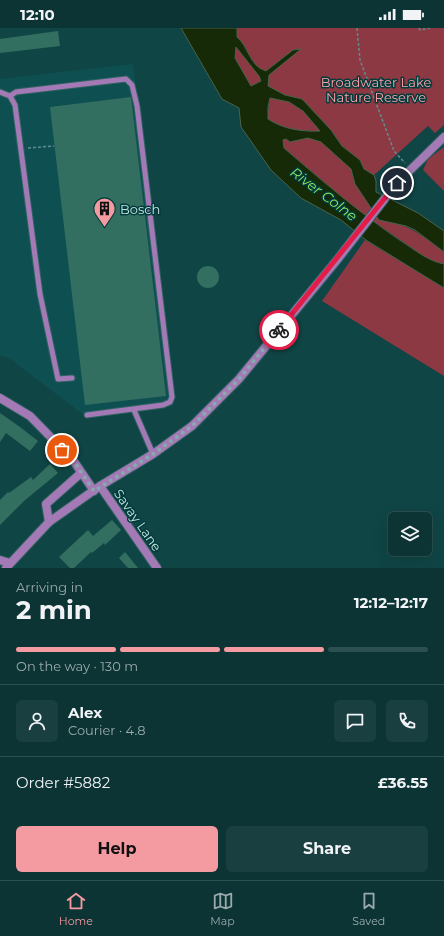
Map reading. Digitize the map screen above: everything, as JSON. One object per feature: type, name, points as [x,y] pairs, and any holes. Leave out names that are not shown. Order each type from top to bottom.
[{"type":"street","points":[[0,560],[8,566],[49,522],[97,488],[153,454],[192,426],[239,379],[337,260],[397,183],[444,137]]},
{"type":"street","name":"Savay Lane","points":[[0,398],[30,416],[73,460],[82,473],[97,488],[156,568]]},
{"type":"street","points":[[49,522],[46,504],[82,473]]},
{"type":"lane","points":[[10,96],[16,92],[126,79],[132,85],[137,106],[172,397],[170,402],[163,405],[87,415]]},
{"type":"lane","points":[[0,92],[10,96],[15,105],[40,294],[58,379],[72,378]]},
{"type":"lane","points":[[134,410],[153,454]]},
{"type":"path","points":[[357,28],[360,60],[378,110],[394,151],[411,168]]},
{"type":"path","points":[[419,28],[420,30],[430,28]]},
{"type":"path","points":[[20,146],[28,148],[54,146]]},
{"type":"shaded area","points":[[133,64],[173,405],[88,418],[10,359],[0,355],[0,79]]},
{"type":"green space","name":"Broadwater Lake Nature Reserve","points":[[237,28],[444,28],[444,125],[435,133],[428,126],[374,175],[364,169],[360,160],[342,146],[331,130],[302,99],[285,95],[267,86],[269,75],[300,49],[293,50],[266,71],[259,69],[237,37]]},
{"type":"green space","points":[[236,47],[259,76],[261,81],[251,87],[235,58]]},
{"type":"green space","points":[[270,98],[289,102],[303,111],[321,131],[307,131],[287,128],[273,123],[267,119]]},
{"type":"green space","points":[[308,138],[321,142],[351,169],[355,184],[386,222],[395,223],[417,232],[444,252],[444,264],[432,261],[422,255],[359,211],[284,148],[282,143],[283,140],[286,139],[290,142]]},
{"type":"green space","points":[[444,147],[444,191],[423,170],[428,159]]},
{"type":"green space","points":[[365,240],[444,288],[444,376],[322,301]]},
{"type":"water","name":"River Colne","points":[[181,28],[237,28],[237,37],[253,61],[260,69],[266,71],[293,50],[301,49],[269,75],[268,86],[285,95],[302,99],[331,130],[342,146],[360,160],[364,169],[374,175],[376,181],[376,192],[418,213],[444,231],[444,252],[415,230],[406,226],[379,220],[355,184],[351,169],[321,142],[308,138],[290,142],[286,139],[283,140],[284,148],[341,196],[386,230],[422,255],[438,263],[444,264],[444,288],[366,240],[341,220],[301,198],[271,170],[241,127],[239,108],[222,99]],"holes":[[[236,47],[259,76],[261,81],[251,86],[235,58]],[[270,98],[289,102],[303,111],[320,131],[293,129],[268,119]]]},
{"type":"building","points":[[58,31],[60,46],[0,53],[0,39]]},
{"type":"building","name":"Bosch","points":[[131,97],[166,396],[85,405],[50,107]]},
{"type":"building","points":[[208,266],[216,269],[219,277],[216,285],[208,288],[200,285],[197,277],[200,269]]},
{"type":"building","points":[[0,413],[38,441],[30,451],[6,433],[0,442]]},
{"type":"building","points":[[50,464],[58,473],[24,501],[0,525],[0,500],[8,492],[9,493],[31,477],[33,480]]},
{"type":"building","points":[[112,520],[121,530],[105,545],[104,543],[92,553],[91,552],[74,568],[70,568],[59,557],[88,530],[93,536]]},
{"type":"building","points":[[125,552],[138,568],[128,568],[119,558]]},
{"type":"way so far","points":[[62,450],[73,460],[94,491],[153,454],[192,426],[239,379],[279,330]]},
{"type":"place","name":"Bosch","points":[[105,228]]},
{"type":"route","points":[[279,330],[337,260],[397,183]]}]
